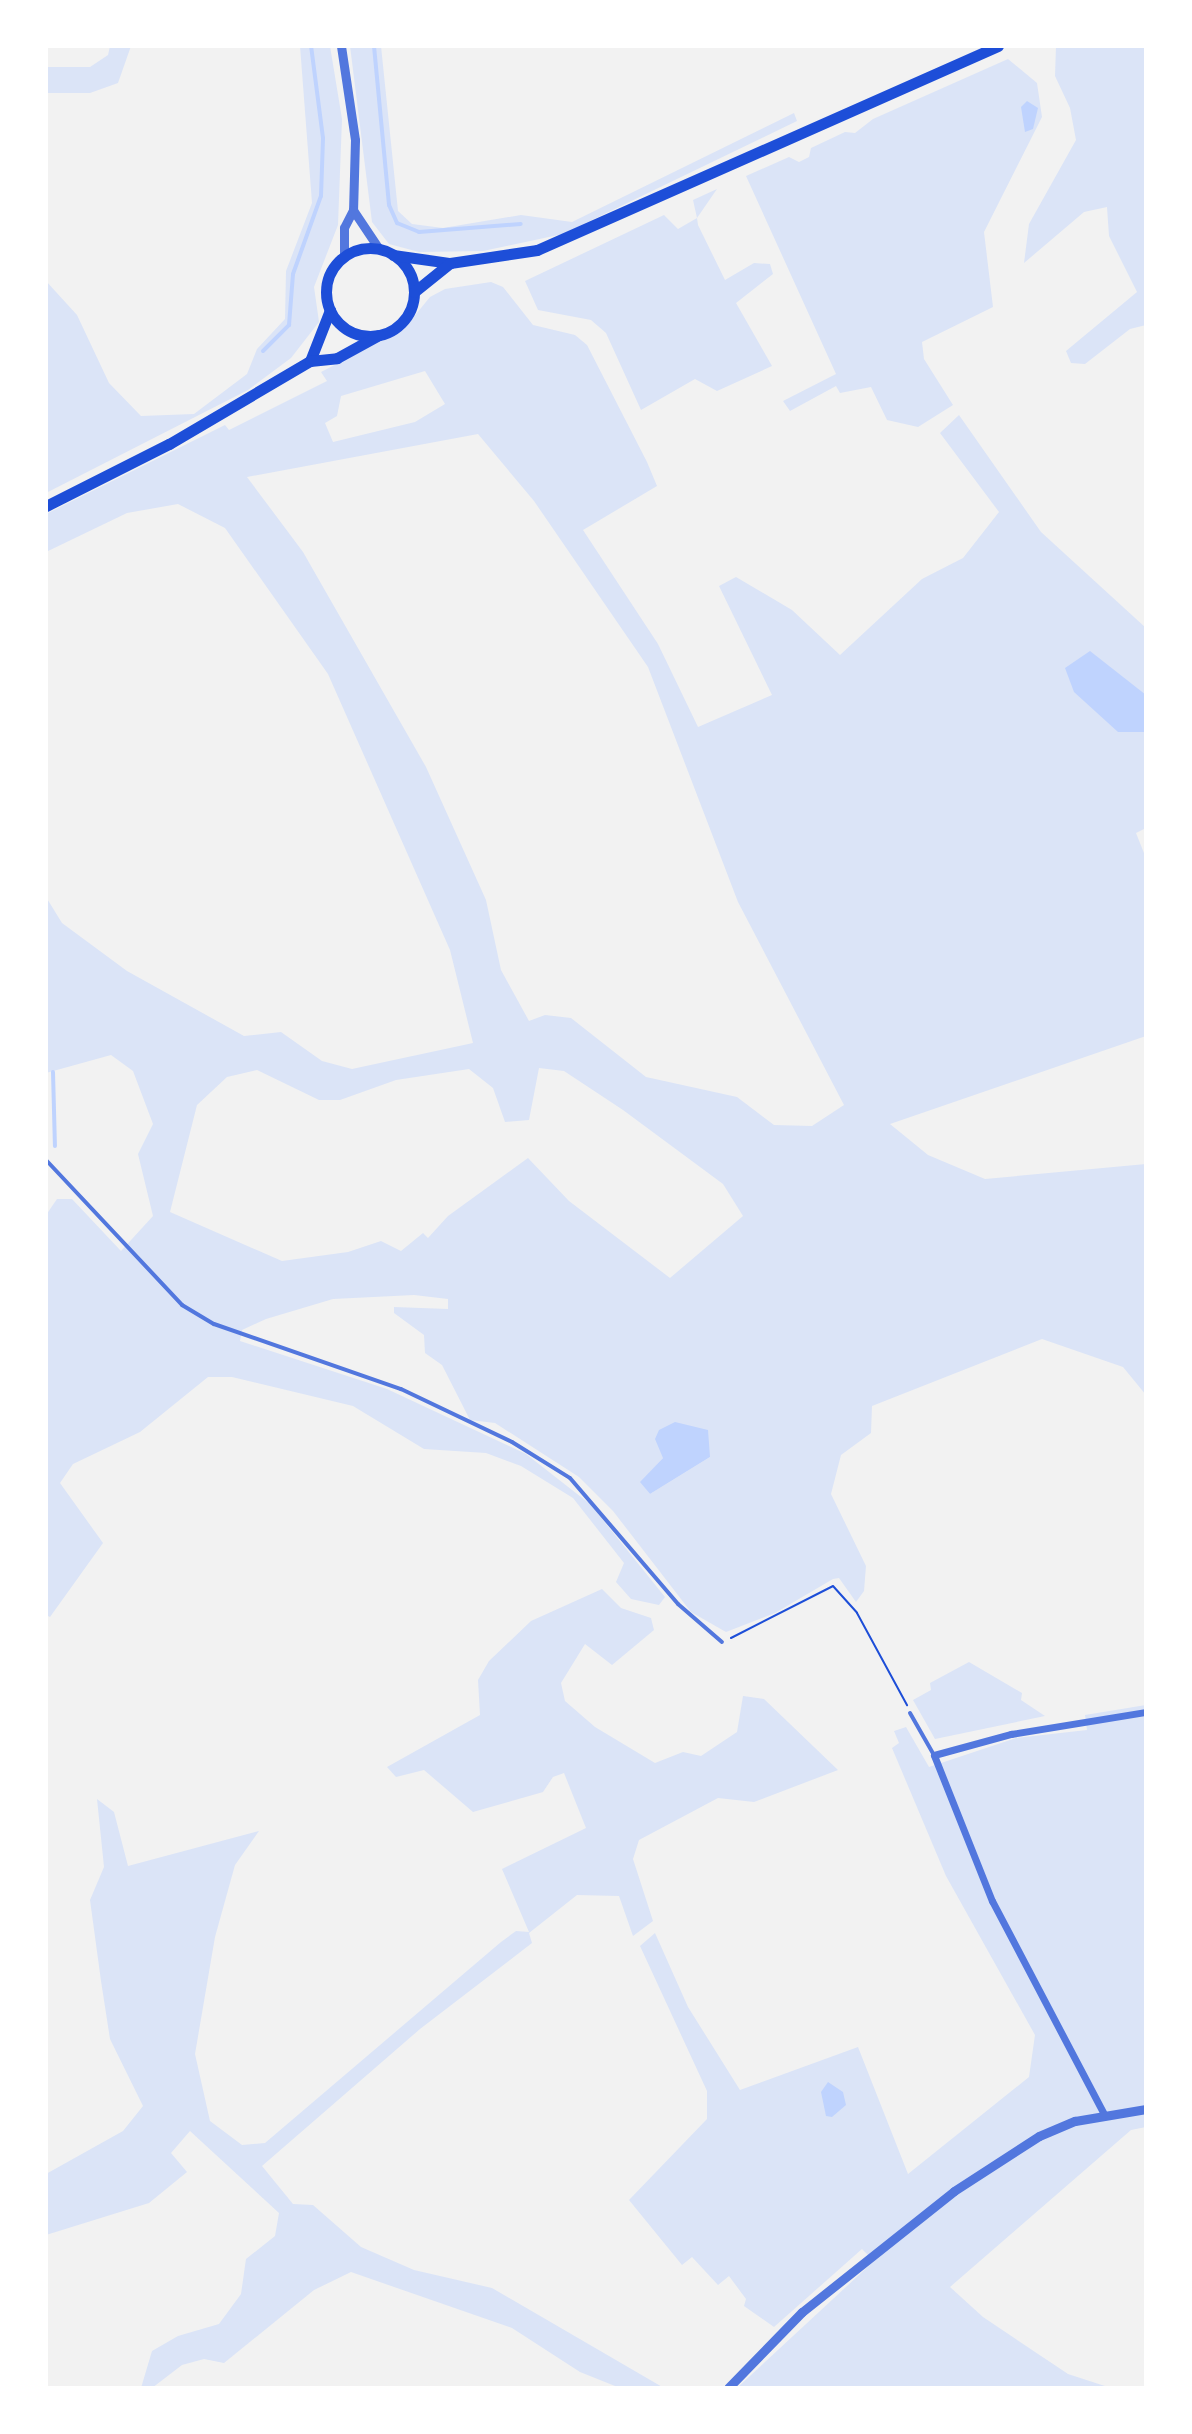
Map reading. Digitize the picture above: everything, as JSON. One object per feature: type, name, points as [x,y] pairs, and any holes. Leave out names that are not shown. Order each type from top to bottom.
[{"type":"main road","points":[[310,361],[330,310],[327,281],[344,257],[379,249],[393,255],[450,263],[508,259],[585,232],[998,46]]},
{"type":"main road","points":[[393,255],[404,265],[414,292]]},
{"type":"main road","points":[[46,506],[169,444],[310,361],[337,358],[404,320],[414,292],[450,263]]},
{"type":"main road","points":[[330,310],[350,331],[379,335]]},
{"type":"street","points":[[341,46],[355,140],[353,210],[344,228],[344,257]]},
{"type":"street","points":[[353,210],[379,249]]},
{"type":"street","points":[[1105,2116],[992,1901],[934,1755],[1011,1734],[1146,1712]]},
{"type":"street","points":[[728,2388],[802,2312],[954,2191],[1039,2136],[1105,2116],[1146,2109]]},
{"type":"lane","points":[[46,1160],[182,1305],[214,1324],[401,1389],[512,1442],[570,1478],[678,1604],[722,1642]]},
{"type":"lane","points":[[910,1713],[934,1755]]},
{"type":"path","points":[[722,1642],[833,1586],[872,1637],[910,1713]]},
{"type":"shaded area","points":[[110,46],[131,46],[118,83],[90,93],[46,93],[46,67],[90,67],[108,55]]},
{"type":"shaded area","points":[[300,46],[330,46],[342,119],[338,225],[314,287],[319,322],[291,358],[248,390],[46,493],[46,281],[77,315],[109,383],[141,416],[194,414],[247,374],[257,349],[285,319],[286,271],[312,203]]},
{"type":"shaded area","points":[[350,46],[381,46],[398,211],[412,224],[443,228],[521,215],[572,222],[794,113],[797,121],[563,234],[483,251],[419,252],[389,244],[372,222]]},
{"type":"shaded area","points":[[1056,46],[1146,46],[1146,325],[1130,329],[1085,364],[1071,363],[1066,351],[1137,292],[1109,236],[1107,207],[1084,212],[1024,263],[1029,224],[1076,140],[1070,108],[1055,76]]},
{"type":"shaded area","points":[[1008,59],[1037,83],[1042,117],[984,232],[993,307],[922,342],[924,359],[953,405],[918,427],[887,420],[871,387],[840,393],[836,386],[790,411],[783,401],[836,374],[746,176],[789,157],[799,162],[809,157],[811,148],[845,132],[855,133],[873,119]]},
{"type":"shaded area","points":[[717,189],[697,218],[693,200]]},
{"type":"shaded area","points":[[664,215],[678,229],[697,218],[725,280],[754,263],[770,264],[773,274],[736,303],[772,366],[717,391],[695,379],[641,410],[606,333],[591,320],[538,310],[525,281]]},
{"type":"shaded area","points":[[491,282],[503,287],[533,325],[575,335],[587,345],[657,486],[583,530],[658,644],[698,727],[772,695],[719,586],[736,577],[792,610],[840,655],[922,579],[963,558],[999,512],[940,433],[959,415],[1041,532],[1146,628],[1146,828],[1136,833],[1146,858],[1146,1036],[890,1124],[928,1155],[985,1179],[1146,1164],[1146,1395],[1123,1367],[1042,1339],[872,1406],[871,1433],[841,1455],[831,1494],[866,1566],[864,1591],[856,1602],[839,1578],[833,1579],[775,1613],[726,1632],[691,1612],[613,1511],[579,1477],[495,1423],[470,1420],[442,1365],[425,1353],[424,1335],[394,1313],[394,1307],[448,1309],[448,1299],[414,1295],[333,1299],[266,1319],[242,1330],[240,1341],[387,1389],[526,1454],[590,1504],[665,1597],[659,1605],[631,1599],[616,1582],[624,1563],[573,1498],[521,1466],[486,1453],[424,1449],[353,1406],[232,1377],[208,1377],[140,1432],[73,1464],[60,1483],[103,1543],[50,1617],[46,1615],[46,1215],[57,1199],[72,1199],[121,1251],[153,1216],[138,1154],[153,1124],[133,1071],[111,1055],[46,1073],[46,897],[62,923],[127,971],[244,1036],[281,1032],[322,1061],[352,1069],[473,1043],[450,950],[328,674],[225,528],[178,504],[127,513],[46,552],[46,514],[225,425],[229,430],[327,381],[321,372],[403,330],[430,297],[445,289]],"holes":[[[425,371],[445,404],[415,422],[333,442],[325,423],[337,416],[341,396]],[[478,434],[534,501],[648,667],[738,902],[844,1105],[812,1126],[774,1125],[737,1097],[646,1077],[571,1018],[545,1015],[529,1021],[501,970],[486,900],[426,767],[303,552],[247,477]],[[539,1068],[564,1071],[723,1184],[743,1216],[670,1278],[569,1201],[528,1158],[448,1216],[428,1238],[423,1233],[401,1251],[381,1241],[348,1252],[282,1261],[170,1212],[197,1105],[227,1077],[257,1070],[319,1100],[340,1100],[396,1080],[469,1069],[493,1088],[505,1122],[529,1120]],[[710,1457],[650,1494],[641,1482],[663,1458]]]},
{"type":"shaded area","points":[[602,1589],[621,1608],[651,1618],[654,1630],[612,1665],[585,1644],[561,1683],[565,1701],[595,1727],[655,1763],[683,1752],[701,1756],[737,1732],[743,1696],[764,1699],[838,1770],[754,1802],[718,1798],[639,1840],[633,1859],[653,1921],[633,1936],[619,1896],[577,1895],[529,1933],[532,1943],[420,2029],[262,2166],[293,2204],[313,2205],[361,2247],[414,2270],[492,2288],[664,2388],[620,2388],[580,2372],[512,2328],[351,2272],[314,2290],[224,2363],[204,2359],[182,2365],[152,2388],[141,2388],[152,2351],[178,2336],[219,2324],[241,2294],[246,2259],[275,2236],[279,2213],[190,2131],[171,2153],[187,2172],[149,2203],[46,2235],[46,2174],[123,2131],[143,2106],[110,2039],[101,1981],[90,1900],[104,1867],[97,1799],[114,1812],[128,1866],[259,1831],[235,1865],[215,1937],[195,2054],[210,2121],[242,2145],[265,2143],[501,1942],[516,1931],[529,1932],[502,1869],[586,1828],[564,1773],[553,1777],[543,1792],[473,1812],[424,1770],[396,1777],[387,1767],[480,1715],[478,1680],[489,1661],[531,1621]]},
{"type":"shaded area","points":[[969,1662],[1022,1693],[1021,1700],[1045,1716],[935,1739],[913,1700],[931,1690],[930,1683]]},
{"type":"shaded area","points":[[1146,1705],[1146,2127],[1131,2130],[950,2287],[983,2317],[1068,2374],[1111,2388],[737,2388],[874,2261],[862,2249],[774,2327],[744,2306],[746,2299],[729,2276],[718,2285],[692,2257],[682,2265],[629,2200],[707,2119],[707,2091],[640,1946],[655,1933],[688,2007],[740,2090],[858,2047],[908,2174],[1029,2077],[1035,2035],[946,1876],[892,1748],[899,1743],[894,1731],[906,1727],[929,1767],[1016,1738],[1087,1730],[1085,1715]]},
{"type":"water","points":[[1027,101],[1038,108],[1033,129],[1025,132],[1021,107]]},
{"type":"water","points":[[1090,651],[1146,695],[1144,732],[1118,732],[1074,692],[1065,668]]},
{"type":"water","points":[[675,1422],[708,1430],[710,1457],[650,1494],[640,1482],[663,1458],[655,1439],[659,1430]]},
{"type":"water","points":[[828,2082],[843,2092],[846,2105],[832,2117],[826,2116],[821,2092]]},
{"type":"waterway","points":[[263,351],[289,325],[293,274],[321,196],[323,138],[311,46]]},
{"type":"waterway","points":[[374,46],[389,205],[397,223],[419,232],[521,224]]},
{"type":"waterway","points":[[53,1072],[55,1146]]}]
